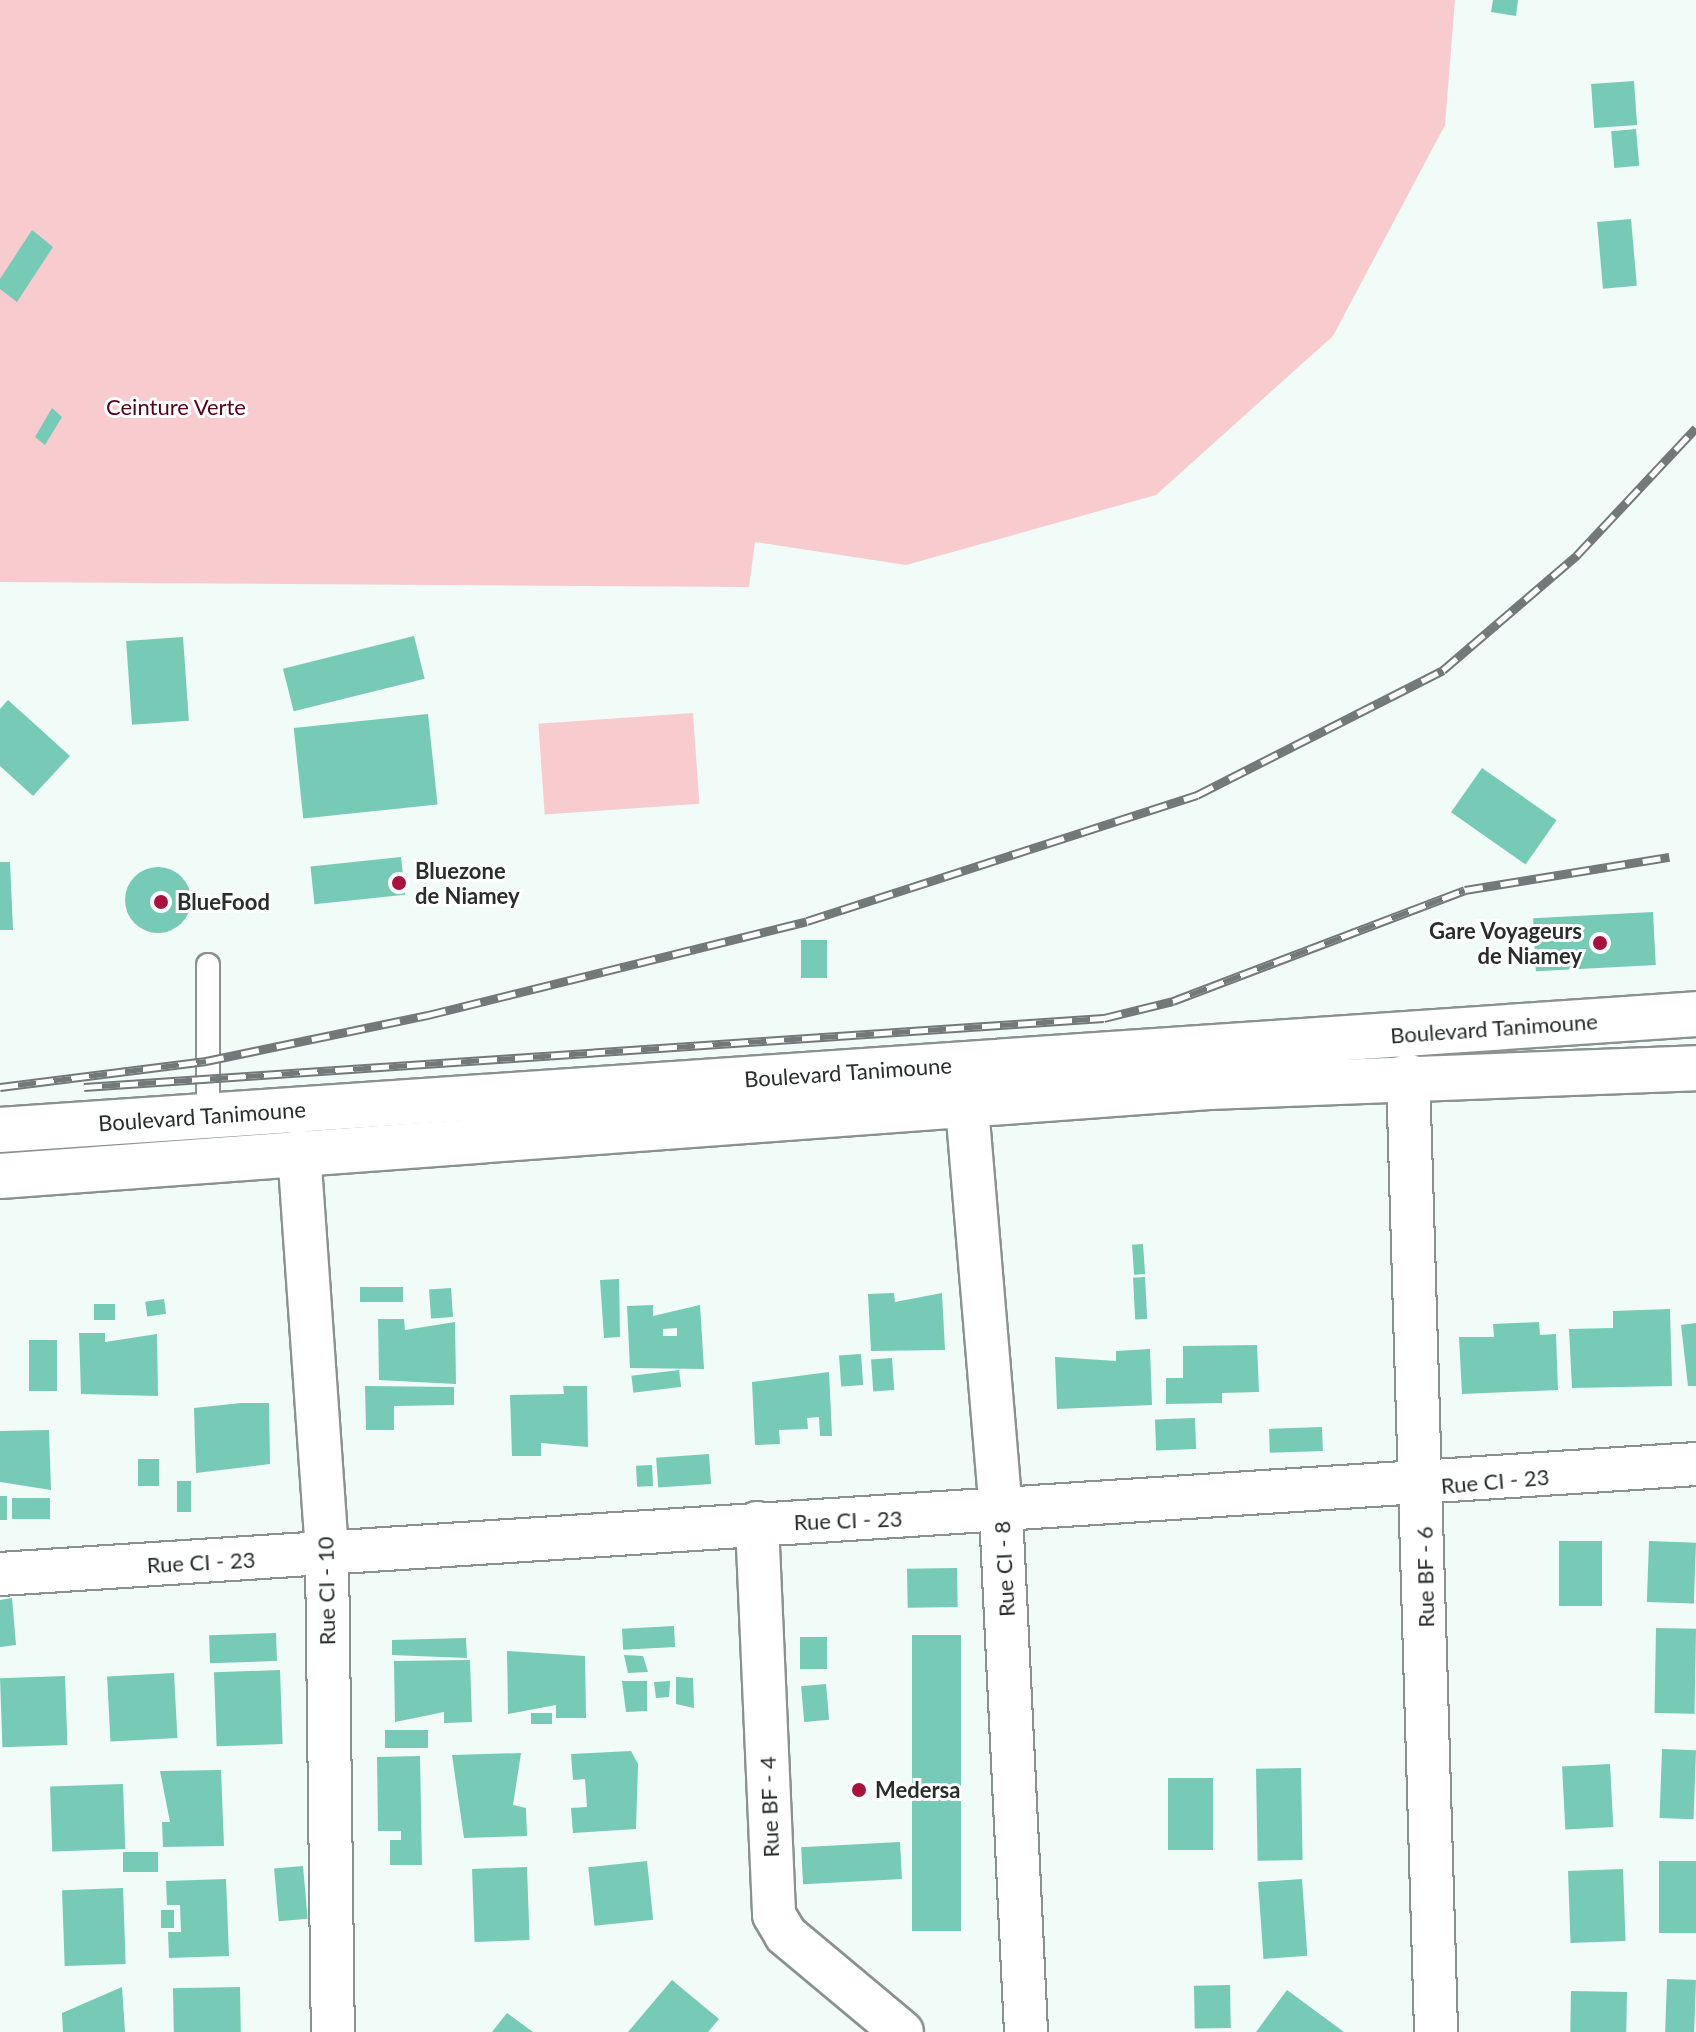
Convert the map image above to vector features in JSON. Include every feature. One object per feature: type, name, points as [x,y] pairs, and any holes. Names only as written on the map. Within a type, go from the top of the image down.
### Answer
[{"type":"main road","name":"Boulevard Tanimoune","points":[[0,1130],[1679,1016]]},
{"type":"main road","points":[[1678,1068],[1679,1016]]},
{"type":"main road","name":"Boulevard Tanimoune","points":[[0,1176],[299,1151],[1408,1075],[1678,1068]]},
{"type":"street","name":"Rue BF - 6","points":[[1408,1075],[1436,2032]]},
{"type":"street","name":"Rue CI - 8","points":[[967,1107],[1001,1513],[1026,2032]]},
{"type":"street","name":"Rue CI - 10","points":[[299,1151],[327,1555],[333,2032]]},
{"type":"street","name":"Rue CI - 23","points":[[0,1574],[327,1555],[757,1523],[1001,1513],[1422,1487],[1696,1464]]},
{"type":"street","name":"Rue BF - 4","points":[[757,1523],[774,1915],[786,1935],[902,2032]]},
{"type":"lane","points":[[208,965],[209,1160]]},
{"type":"green space","name":"Ceinture Verte","points":[[0,0],[1455,0],[1445,125],[1333,336],[1156,495],[906,565],[755,542],[749,587],[0,582]]},
{"type":"green space","points":[[693,713],[699,804],[545,815],[538,724]]},
{"type":"building","points":[[1493,0],[1518,0],[1516,16],[1491,12]]},
{"type":"building","points":[[1634,81],[1637,125],[1594,128],[1591,84]]},
{"type":"building","points":[[1636,129],[1639,166],[1614,168],[1611,131]]},
{"type":"building","points":[[1631,219],[1637,286],[1603,289],[1597,222]]},
{"type":"building","points":[[32,230],[53,247],[17,302],[0,289],[0,279]]},
{"type":"building","points":[[52,408],[62,417],[45,445],[35,437]]},
{"type":"building","points":[[414,636],[425,679],[294,711],[283,669]]},
{"type":"building","points":[[183,637],[189,721],[132,725],[126,641]]},
{"type":"building","points":[[8,700],[70,756],[33,796],[0,766],[0,709]]},
{"type":"building","points":[[428,714],[438,805],[303,819],[294,728]]},
{"type":"building","points":[[1482,768],[1557,820],[1526,864],[1451,812]]},
{"type":"building","points":[[401,857],[405,895],[314,904],[310,867]]},
{"type":"building","points":[[0,862],[10,862],[13,930],[0,930]]},
{"type":"building","points":[[152,867],[164,867],[176,872],[186,882],[191,900],[189,913],[176,928],[164,933],[152,933],[140,928],[130,918],[125,906],[125,894],[130,882],[140,872]]},
{"type":"building","points":[[1653,912],[1656,965],[1536,971],[1533,918]]},
{"type":"building","points":[[801,940],[827,940],[827,978],[801,978]]},
{"type":"building","points":[[1143,1244],[1145,1274],[1134,1275],[1132,1245]]},
{"type":"building","points":[[1145,1277],[1147,1319],[1135,1320],[1133,1278]]},
{"type":"building","points":[[619,1279],[620,1337],[604,1338],[600,1280]]},
{"type":"building","points":[[360,1287],[403,1287],[403,1302],[360,1302]]},
{"type":"building","points":[[451,1288],[453,1317],[431,1318],[429,1290]]},
{"type":"building","points":[[894,1293],[895,1302],[942,1293],[945,1350],[871,1351],[868,1294]]},
{"type":"building","points":[[164,1299],[166,1314],[147,1316],[145,1302]]},
{"type":"building","points":[[94,1304],[115,1304],[115,1320],[94,1320]]},
{"type":"building","points":[[653,1305],[653,1316],[700,1305],[704,1369],[630,1368],[627,1306]],"holes":[[[677,1328],[677,1336],[663,1336],[663,1329]]]},
{"type":"building","points":[[1670,1309],[1672,1386],[1572,1388],[1569,1329],[1613,1328],[1613,1311]]},
{"type":"building","points":[[378,1319],[404,1319],[405,1330],[455,1322],[456,1384],[379,1380]]},
{"type":"building","points":[[1539,1322],[1540,1335],[1556,1334],[1558,1390],[1462,1394],[1459,1337],[1494,1337],[1493,1324]]},
{"type":"building","points":[[1696,1323],[1696,1386],[1688,1386],[1681,1325]]},
{"type":"building","points":[[79,1333],[105,1333],[105,1342],[157,1334],[158,1396],[81,1394]]},
{"type":"building","points":[[29,1340],[57,1340],[57,1391],[29,1391]]},
{"type":"building","points":[[1257,1345],[1259,1392],[1222,1393],[1222,1403],[1166,1404],[1166,1378],[1183,1378],[1183,1346]]},
{"type":"building","points":[[1150,1349],[1152,1405],[1057,1409],[1055,1357],[1116,1361],[1116,1351]]},
{"type":"building","points":[[861,1354],[863,1385],[841,1386],[839,1356]]},
{"type":"building","points":[[892,1358],[894,1390],[873,1391],[871,1359]]},
{"type":"building","points":[[679,1370],[681,1387],[633,1393],[631,1376]]},
{"type":"building","points":[[829,1372],[832,1436],[820,1436],[819,1417],[807,1418],[808,1429],[779,1430],[780,1444],[755,1445],[752,1382]]},
{"type":"building","points":[[365,1386],[454,1387],[454,1405],[394,1406],[394,1430],[366,1430]]},
{"type":"building","points":[[563,1386],[587,1386],[588,1447],[541,1443],[541,1456],[512,1456],[510,1395],[564,1394]]},
{"type":"building","points":[[269,1403],[270,1464],[196,1473],[194,1408]]},
{"type":"building","points":[[1195,1418],[1196,1449],[1156,1450],[1155,1419]]},
{"type":"building","points":[[1322,1427],[1323,1451],[1270,1453],[1269,1429]]},
{"type":"building","points":[[49,1430],[51,1490],[0,1482],[0,1431]]},
{"type":"building","points":[[709,1454],[711,1484],[658,1488],[656,1458]]},
{"type":"building","points":[[138,1459],[159,1459],[159,1486],[138,1486]]},
{"type":"building","points":[[652,1465],[653,1486],[637,1487],[636,1466]]},
{"type":"building","points":[[177,1481],[191,1481],[191,1512],[177,1512]]},
{"type":"building","points":[[0,1496],[7,1496],[7,1520],[0,1520]]},
{"type":"building","points":[[12,1498],[50,1498],[50,1519],[12,1519]]},
{"type":"building","points":[[1559,1541],[1602,1541],[1602,1606],[1559,1606]]},
{"type":"building","points":[[1649,1541],[1696,1543],[1694,1604],[1647,1602]]},
{"type":"building","points":[[957,1568],[958,1607],[908,1608],[907,1569]]},
{"type":"building","points":[[12,1598],[16,1645],[0,1647],[0,1600]]},
{"type":"building","points":[[674,1626],[675,1647],[623,1650],[622,1629]]},
{"type":"building","points":[[1656,1628],[1696,1629],[1695,1714],[1655,1713]]},
{"type":"building","points":[[276,1633],[277,1661],[210,1663],[209,1635]]},
{"type":"building","points":[[912,1635],[961,1635],[961,1931],[912,1931]]},
{"type":"building","points":[[800,1637],[827,1637],[827,1669],[800,1669]]},
{"type":"building","points":[[466,1638],[467,1658],[392,1655],[392,1640]]},
{"type":"building","points":[[507,1651],[585,1656],[586,1718],[556,1718],[556,1705],[508,1714]]},
{"type":"building","points":[[624,1655],[643,1656],[648,1672],[628,1673]]},
{"type":"building","points":[[470,1660],[472,1722],[444,1723],[444,1712],[395,1722],[394,1661]]},
{"type":"building","points":[[280,1670],[283,1744],[217,1746],[214,1672]]},
{"type":"building","points":[[174,1673],[177,1738],[110,1741],[107,1677]]},
{"type":"building","points":[[65,1676],[67,1745],[2,1747],[0,1678]]},
{"type":"building","points":[[676,1677],[693,1678],[694,1708],[676,1704]]},
{"type":"building","points":[[622,1681],[647,1681],[647,1711],[626,1712]]},
{"type":"building","points":[[670,1681],[669,1697],[656,1698],[654,1682]]},
{"type":"building","points":[[826,1684],[829,1720],[804,1722],[801,1686]]},
{"type":"building","points":[[531,1713],[552,1713],[552,1724],[531,1724]]},
{"type":"building","points":[[385,1730],[428,1730],[428,1748],[385,1748]]},
{"type":"building","points":[[1662,1749],[1696,1750],[1694,1819],[1660,1818]]},
{"type":"building","points":[[631,1751],[638,1764],[636,1829],[573,1833],[571,1808],[587,1807],[585,1779],[573,1780],[571,1754]]},
{"type":"building","points":[[521,1753],[513,1805],[526,1808],[527,1836],[464,1838],[452,1755]]},
{"type":"building","points":[[420,1756],[422,1865],[390,1865],[390,1840],[401,1840],[401,1831],[378,1831],[377,1757]]},
{"type":"building","points":[[1610,1764],[1613,1827],[1565,1829],[1562,1767]]},
{"type":"building","points":[[1301,1768],[1303,1860],[1258,1861],[1256,1769]]},
{"type":"building","points":[[221,1770],[224,1846],[163,1847],[162,1822],[170,1822],[160,1771]]},
{"type":"building","points":[[1168,1778],[1213,1778],[1213,1850],[1168,1850]]},
{"type":"building","points":[[123,1784],[125,1849],[52,1852],[50,1787]]},
{"type":"building","points":[[900,1842],[902,1879],[803,1884],[801,1847]]},
{"type":"building","points":[[123,1852],[158,1852],[158,1872],[123,1872]]},
{"type":"building","points":[[647,1861],[653,1920],[594,1926],[588,1867]]},
{"type":"building","points":[[1659,1861],[1696,1861],[1696,1933],[1659,1933]]},
{"type":"building","points":[[303,1866],[308,1919],[279,1921],[274,1869]]},
{"type":"building","points":[[527,1867],[530,1940],[475,1942],[472,1869]]},
{"type":"building","points":[[1623,1869],[1626,1941],[1571,1943],[1568,1871]]},
{"type":"building","points":[[226,1879],[229,1956],[169,1958],[168,1932],[181,1932],[180,1905],[167,1905],[166,1881]]},
{"type":"building","points":[[1302,1879],[1307,1956],[1263,1959],[1258,1882]]},
{"type":"building","points":[[123,1888],[126,1964],[65,1966],[62,1890]]},
{"type":"building","points":[[161,1910],[174,1910],[174,1928],[161,1928]]},
{"type":"building","points":[[1667,1979],[1696,1980],[1694,2032],[1665,2032]]},
{"type":"building","points":[[672,1980],[719,2019],[708,2032],[628,2032]]},
{"type":"building","points":[[1230,1985],[1231,2028],[1195,2029],[1194,1986]]},
{"type":"building","points":[[122,1987],[125,2032],[63,2032],[62,2013]]},
{"type":"building","points":[[240,1987],[241,2032],[174,2032],[173,1988]]},
{"type":"building","points":[[1287,1990],[1344,2032],[1256,2032]]},
{"type":"building","points":[[1571,1991],[1627,1992],[1626,2032],[1570,2032]]},
{"type":"building","points":[[507,2013],[533,2032],[492,2032]]},
{"type":"railway","points":[[0,1087],[206,1061],[428,1015],[807,921],[1197,795],[1443,670],[1577,555],[1696,428]]},
{"type":"railway","points":[[84,1087],[1104,1018],[1173,1001],[1465,890],[1669,857]]},
{"type":"place","name":"Bluezone de Niamey","points":[[399,883]]},
{"type":"place","name":"BlueFood","points":[[161,902]]},
{"type":"place","name":"Gare Voyageurs de Niamey","points":[[1600,943]]},
{"type":"place","name":"Medersa","points":[[859,1790]]}]
